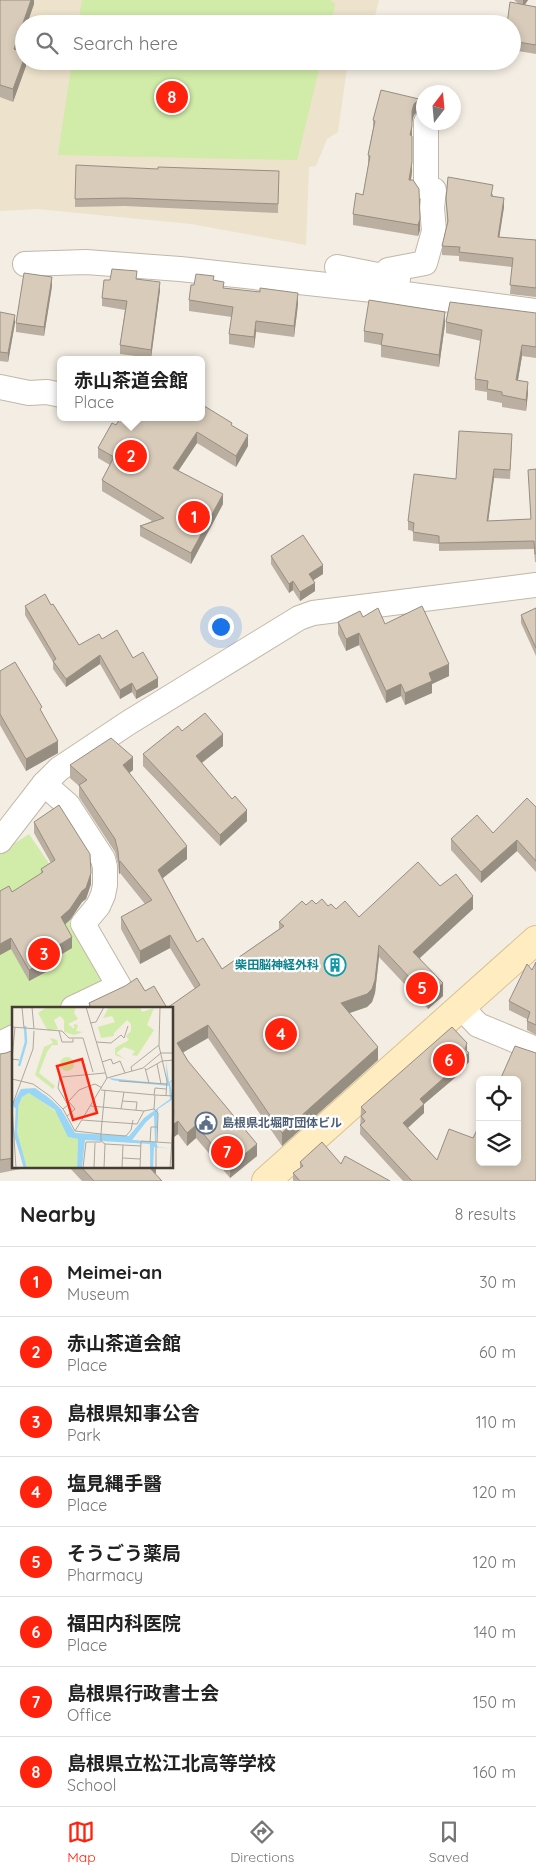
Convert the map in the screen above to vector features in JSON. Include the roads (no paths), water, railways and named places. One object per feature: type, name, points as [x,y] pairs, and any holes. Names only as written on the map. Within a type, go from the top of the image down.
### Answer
[{"type":"street","points":[[383,276],[388,270],[425,263],[434,231],[432,208],[434,190],[426,188],[426,130]]},
{"type":"street","points":[[25,264],[86,262],[180,269],[382,291],[536,311]]},
{"type":"street","points":[[337,267],[492,294],[502,307]]},
{"type":"street","points":[[0,387],[29,393],[47,392],[57,394]]},
{"type":"street","points":[[0,841],[44,784],[59,769],[128,722],[299,618],[313,613],[536,585]]},
{"type":"street","points":[[44,784],[68,805],[103,859],[105,867],[106,885],[103,895],[98,906],[83,924],[119,986],[75,1007]]},
{"type":"street","points":[[266,1181],[536,940]]},
{"type":"street","points":[[461,1007],[478,1025],[536,1049]]},
{"type":"street","points":[[0,1044],[12,1038]]},
{"type":"place","name":"島根県立松江北高等学校","points":[[172,97]]},
{"type":"place","name":"赤山茶道会館","points":[[131,456]]},
{"type":"place","name":"Meimei-an","points":[[194,517]]},
{"type":"place","name":"島根県知事公舎","points":[[44,954]]},
{"type":"place","name":"柴田脳神経外科","points":[[335,965]]},
{"type":"place","name":"そうごう薬局","points":[[422,988]]},
{"type":"place","name":"塩見縄手醫","points":[[281,1034]]},
{"type":"place","name":"福田内科医院","points":[[449,1060]]},
{"type":"place","name":"島根県北堀町団体ビル","points":[[206,1123]]},
{"type":"place","name":"島根県行政書士会","points":[[227,1152]]}]
